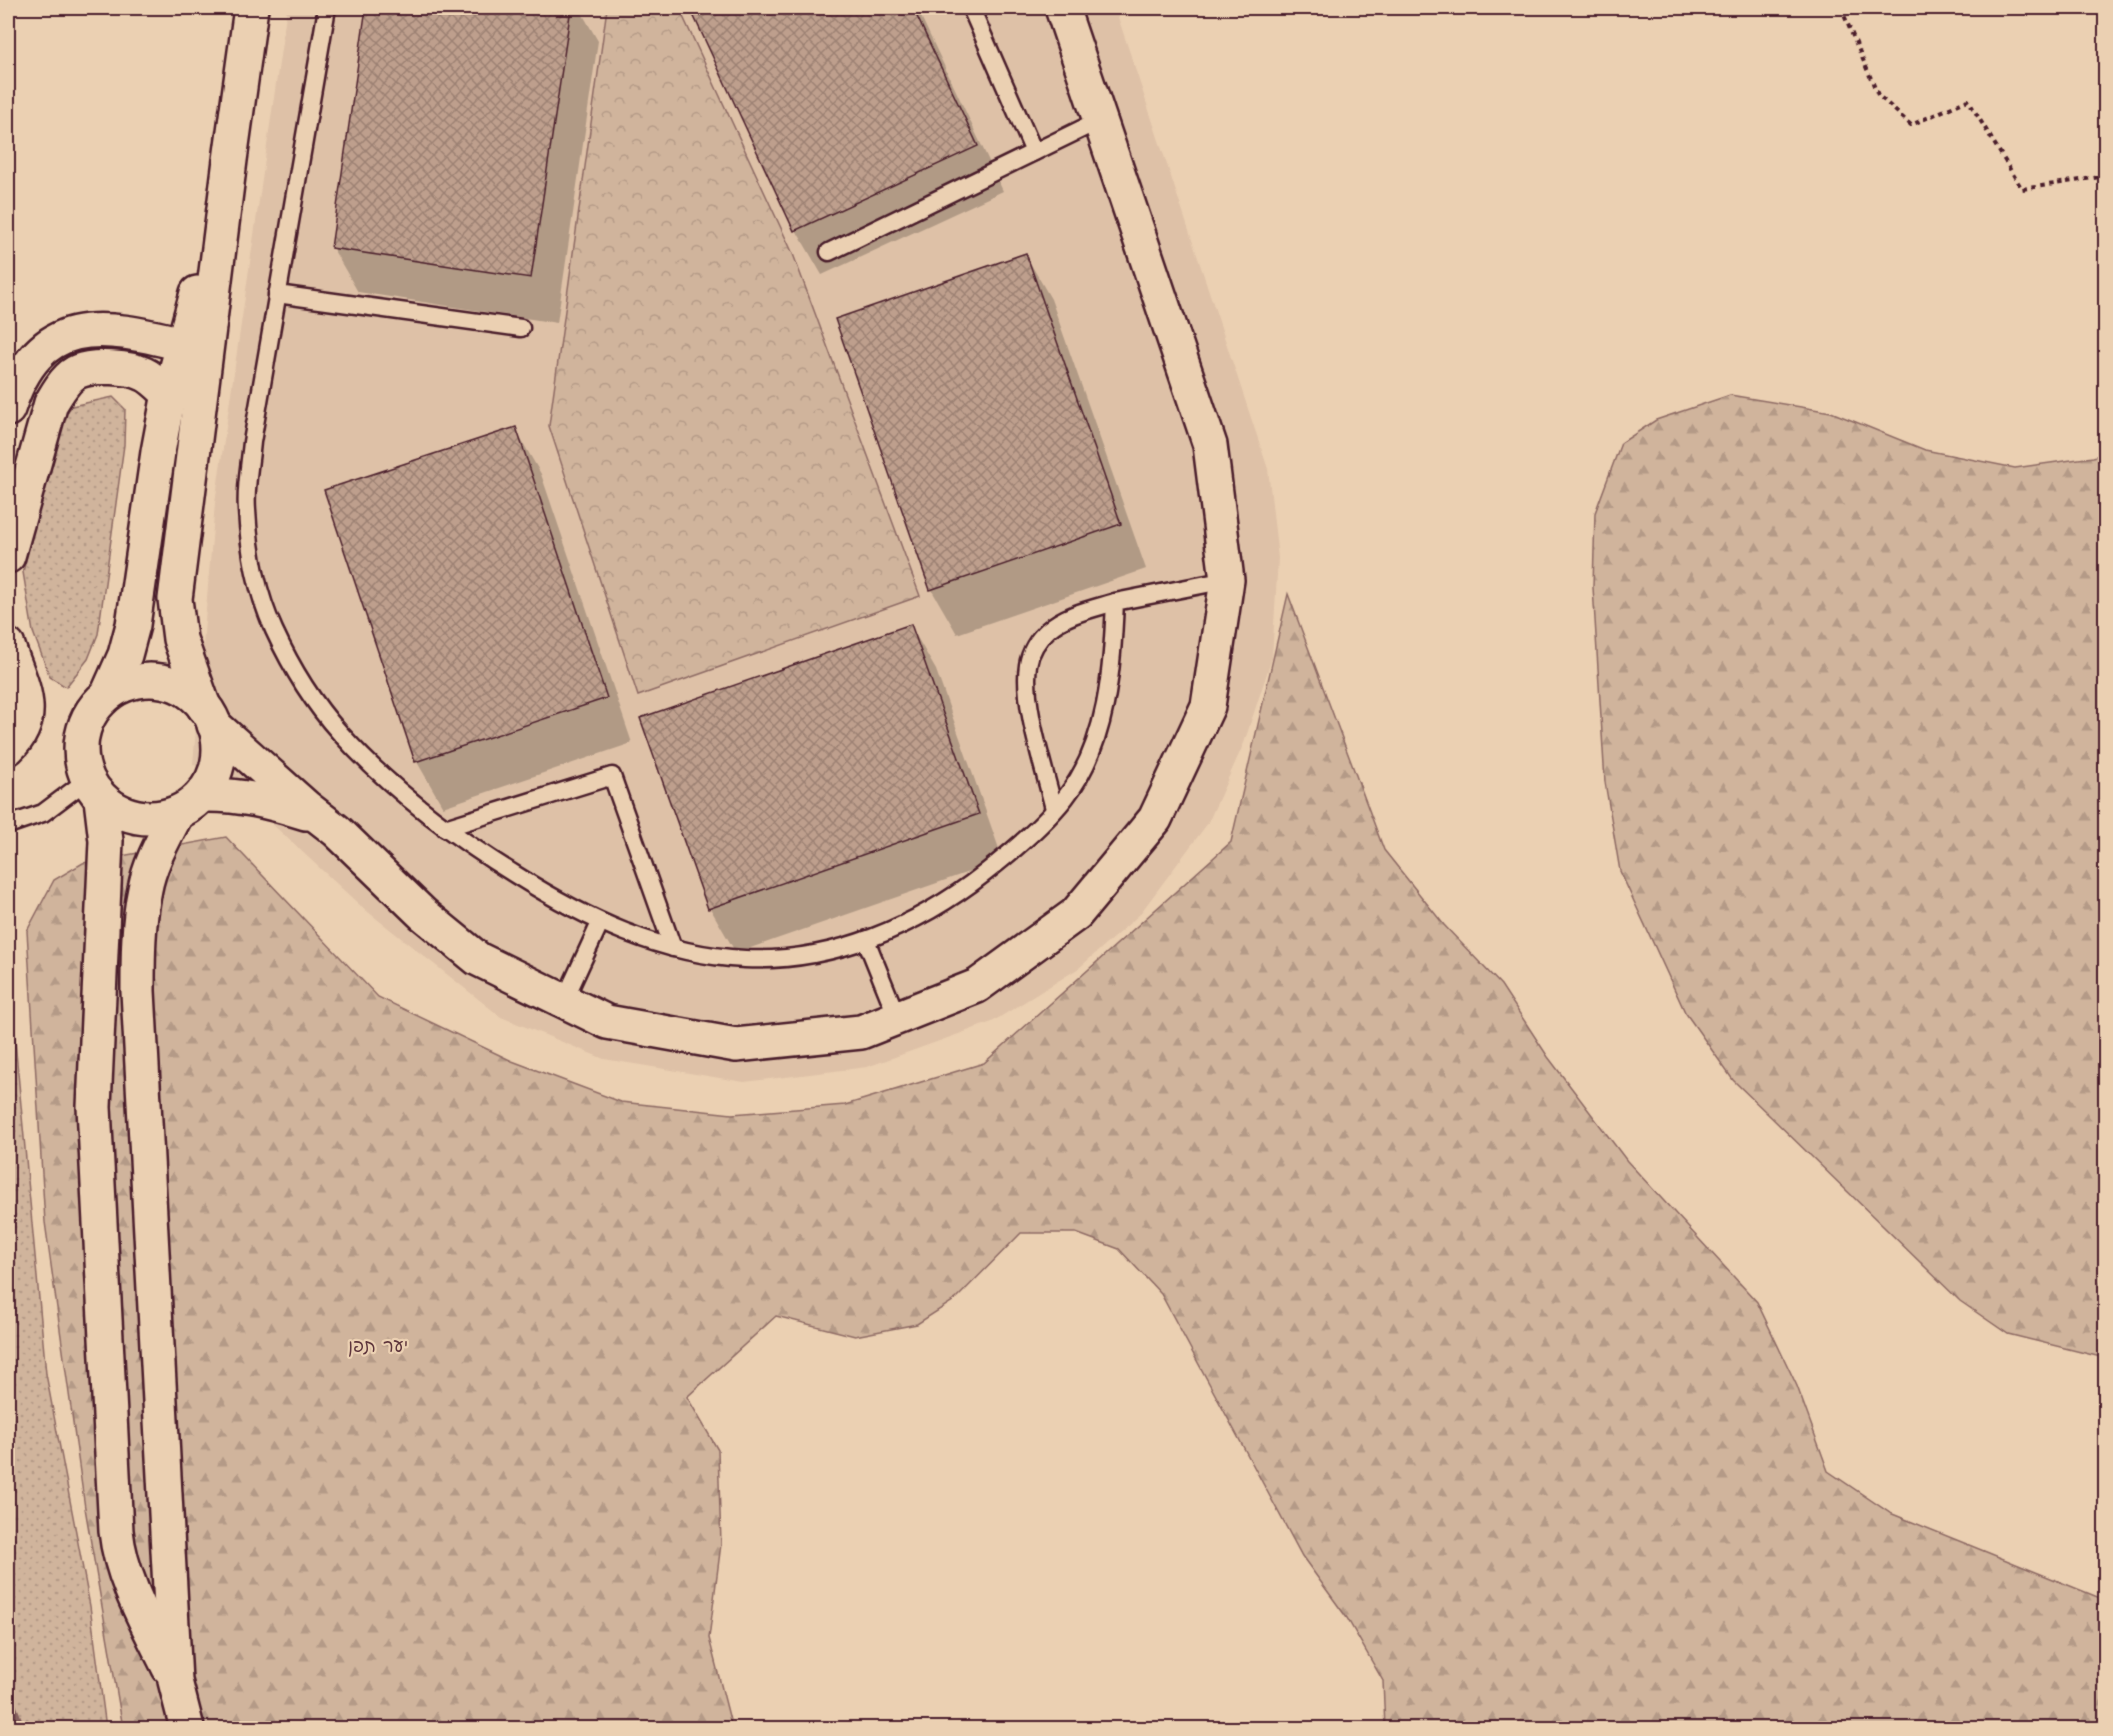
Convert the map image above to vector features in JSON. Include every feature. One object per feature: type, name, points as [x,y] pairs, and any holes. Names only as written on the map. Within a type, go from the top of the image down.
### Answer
[{"type":"street","points":[[175,1681],[139,1047],[138,948],[145,888],[158,850],[190,804],[214,777],[219,756],[218,734],[180,639],[175,599],[251,8]]},
{"type":"street","points":[[187,1728],[175,1681],[129,1581],[116,1531],[94,1107],[106,841],[94,789],[80,756],[82,732],[91,711],[108,693],[129,682],[154,679],[177,685],[195,697],[209,716],[337,831],[423,914],[478,959],[607,1022],[736,1046],[861,1032],[976,986],[1076,914],[1155,819],[1208,706],[1227,580],[1210,445],[1062,8]]},
{"type":"street","points":[[108,693],[125,655],[133,625],[158,452],[182,344],[230,160]]},
{"type":"street","points":[[8,409],[14,389],[16,370],[51,343],[74,332],[117,332],[182,344]]},
{"type":"street","points":[[182,344],[202,382]]},
{"type":"street","points":[[8,556],[51,403],[62,385],[78,371],[101,368],[130,370],[146,374],[170,395]]},
{"type":"street","points":[[8,646],[26,695],[27,718],[17,739],[8,748]]},
{"type":"street","points":[[94,789],[121,813],[142,818],[164,818],[190,804],[220,795],[260,799],[320,817]]},
{"type":"lane","points":[[327,8],[252,442],[246,508],[254,569],[272,627],[301,681],[339,731],[383,777],[445,828],[542,892],[600,923],[650,942],[698,953],[746,959],[792,957],[838,949],[866,940],[927,913],[970,885],[1013,851],[1064,799],[1081,773],[1098,731],[1110,669],[1115,602]]},
{"type":"lane","points":[[971,8],[1034,152]]},
{"type":"lane","points":[[829,252],[1100,120]]},
{"type":"lane","points":[[277,294],[521,328]]},
{"type":"lane","points":[[16,370],[62,385]]},
{"type":"lane","points":[[1054,809],[1028,702],[1028,663],[1036,644],[1050,628],[1074,615],[1115,602],[1227,580]]},
{"type":"lane","points":[[445,828],[612,776],[673,948]]},
{"type":"lane","points":[[8,825],[43,813],[94,789]]},
{"type":"lane","points":[[564,1001],[600,923]]},
{"type":"lane","points":[[866,940],[897,1017]]},
{"type":"path","points":[[1841,8],[1878,95],[1911,125],[1968,100],[2022,189],[2106,176]]},
{"type":"shaded area","points":[[287,8],[1115,8],[1268,469],[1278,558],[1272,658],[1244,743],[1208,823],[1139,915],[1079,968],[992,1022],[867,1067],[744,1082],[604,1059],[501,1017],[363,908],[243,797],[193,764],[215,503]]},
{"type":"green space","points":[[607,8],[679,8],[793,254],[920,596],[638,696],[549,426]]},
{"type":"green space","points":[[1730,395],[1831,412],[1925,450],[2015,468],[2105,454],[2105,1358],[2008,1334],[1960,1301],[1733,1080],[1685,1012],[1620,871],[1605,782],[1593,587],[1595,513],[1621,443],[1656,420]]},
{"type":"green space","points":[[113,397],[125,409],[124,445],[98,634],[88,659],[66,687],[50,677],[33,632],[23,572],[60,421],[72,406]]},
{"type":"green space","name":"יער תפן","points":[[1288,594],[1384,850],[1444,925],[1501,985],[1548,1057],[1627,1161],[1757,1302],[1797,1386],[1828,1471],[1890,1513],[2105,1600],[2105,1728],[1385,1728],[1383,1681],[1347,1618],[1302,1556],[1161,1294],[1119,1249],[1076,1233],[1021,1233],[956,1299],[917,1324],[855,1336],[776,1316],[687,1397],[718,1450],[721,1544],[709,1638],[732,1728],[123,1728],[85,1508],[45,1222],[27,931],[54,880],[83,863],[226,837],[378,997],[512,1061],[621,1102],[732,1114],[845,1105],[984,1063],[1231,842]]},
{"type":"green space","points":[[11,998],[46,1374],[90,1606],[106,1728],[8,1728],[8,1003]]},
{"type":"building","points":[[366,8],[571,8],[531,278],[331,248]]},
{"type":"building","points":[[690,8],[913,8],[978,146],[794,231]]},
{"type":"building","points":[[1026,253],[1121,524],[930,590],[835,319]]},
{"type":"building","points":[[516,427],[607,698],[415,762],[324,490]]},
{"type":"building","points":[[911,624],[979,814],[708,909],[640,718]]},
{"type":"waterway","points":[[8,1700],[19,1728]]}]
